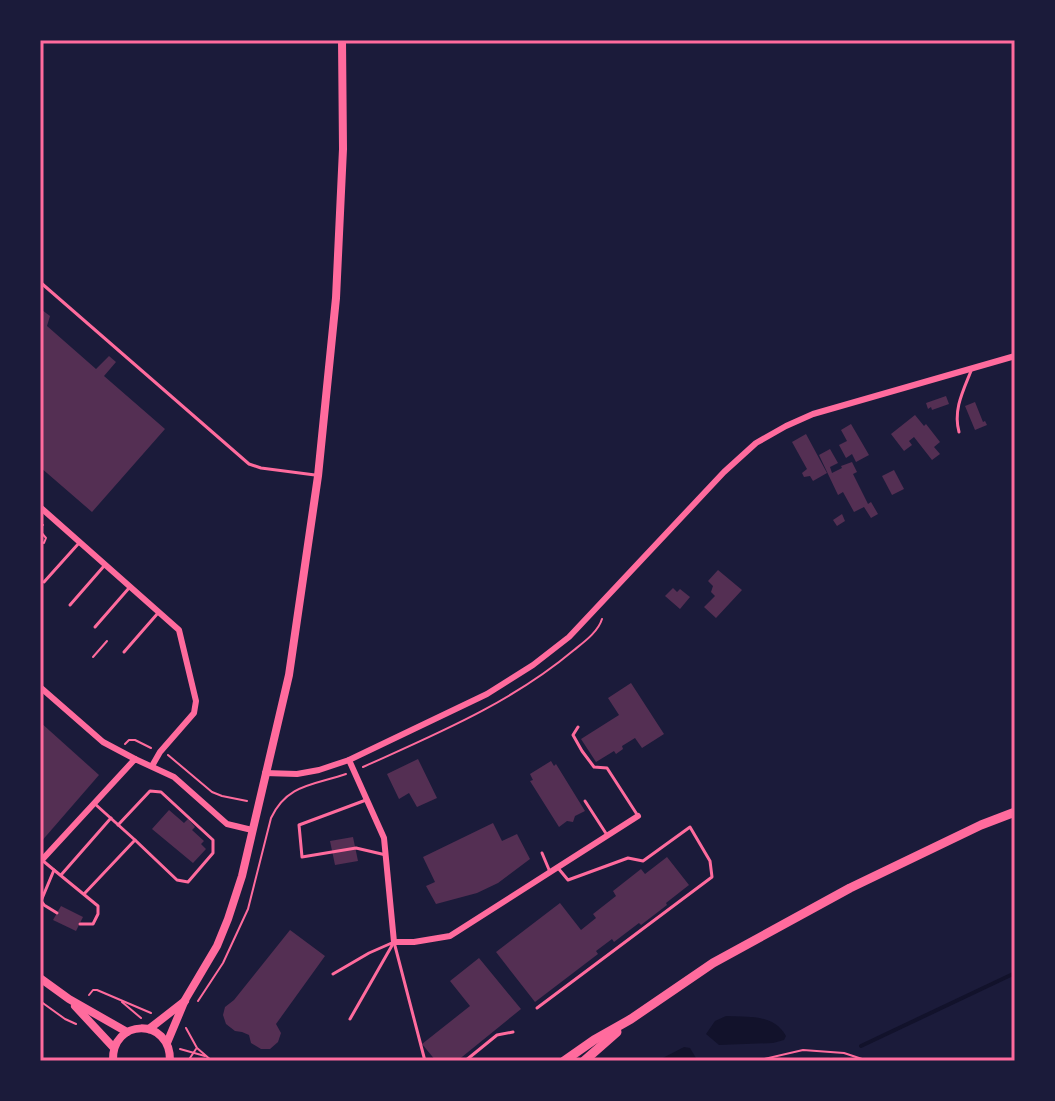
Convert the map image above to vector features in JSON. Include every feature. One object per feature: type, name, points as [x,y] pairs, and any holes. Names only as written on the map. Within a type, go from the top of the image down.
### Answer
[{"type":"main road","points":[[167,1044],[185,1000],[217,946],[228,919],[242,876],[289,675],[318,476],[336,298],[343,149],[342,40]]},
{"type":"main road","points":[[564,1061],[713,963],[850,888],[981,825],[1015,812]]},
{"type":"main road","points":[[40,978],[80,1008],[114,1048]]},
{"type":"main road","points":[[149,1029],[185,1000]]},
{"type":"main road","points":[[80,1008],[127,1032]]},
{"type":"main road","points":[[584,1061],[631,1019]]},
{"type":"main road","points":[[113,1061],[114,1048],[121,1036],[134,1029],[149,1029],[162,1037],[171,1060]]},
{"type":"street","points":[[265,773],[297,774],[349,760],[487,694],[533,665],[569,637],[724,472],[756,443],[786,426],[813,414],[1015,356]]},
{"type":"street","points":[[40,507],[179,630],[196,701],[194,713],[160,752],[152,766]]},
{"type":"street","points":[[40,687],[103,742],[174,777],[227,824],[252,830]]},
{"type":"street","points":[[41,861],[135,759]]},
{"type":"street","points":[[349,760],[384,838],[394,942],[450,936],[638,816]]},
{"type":"lane","points":[[40,282],[249,464],[318,476]]},
{"type":"lane","points":[[959,432],[956,420],[958,410],[972,368]]},
{"type":"lane","points":[[44,582],[80,542]]},
{"type":"lane","points":[[70,605],[105,565]]},
{"type":"lane","points":[[95,627],[130,587]]},
{"type":"lane","points":[[124,652],[159,612]]},
{"type":"lane","points":[[578,727],[573,735],[582,751],[594,767],[607,768],[638,816]]},
{"type":"lane","points":[[95,804],[177,880],[188,882],[213,853],[213,840],[161,792],[150,791],[118,825]]},
{"type":"lane","points":[[366,800],[299,825],[302,857],[356,848],[386,855]]},
{"type":"lane","points":[[585,801],[607,835]]},
{"type":"lane","points":[[61,875],[111,818]]},
{"type":"lane","points":[[537,1008],[712,877],[710,861],[690,827],[643,861],[628,858],[568,880],[558,868]]},
{"type":"lane","points":[[84,894],[135,840]]},
{"type":"lane","points":[[542,853],[550,872]]},
{"type":"lane","points":[[41,861],[98,906],[93,924],[80,924]]},
{"type":"lane","points":[[54,870],[41,901],[57,913]]},
{"type":"lane","points":[[333,974],[394,942]]},
{"type":"lane","points":[[350,1019],[394,942]]},
{"type":"lane","points":[[394,942],[425,1061]]},
{"type":"lane","points":[[465,1061],[497,1035],[513,1032]]},
{"type":"path","points":[[40,531],[46,541],[40,542]]},
{"type":"path","points":[[93,657],[107,641]]},
{"type":"path","points":[[120,751],[129,740],[135,740],[169,756],[212,792],[276,809]]},
{"type":"path","points":[[40,1001],[65,1019],[75,1015],[93,990],[97,990],[164,1018]]},
{"type":"path","points":[[120,1000],[149,1029]]},
{"type":"path","points":[[167,1044],[206,1056]]},
{"type":"path","points":[[188,1061],[197,1048]]},
{"type":"path","points":[[756,1061],[803,1050],[844,1053],[868,1061]]},
{"type":"shaded area","points":[[726,1016],[768,1020],[786,1036],[784,1040],[773,1043],[719,1045],[706,1034],[715,1021]]},
{"type":"shaded area","points":[[684,1047],[690,1048],[695,1061],[657,1061]]},
{"type":"building","points":[[42,310],[50,316],[47,326],[96,369],[109,356],[116,362],[104,376],[165,429],[92,512],[40,467]]},
{"type":"building","points":[[946,396],[949,404],[928,409],[926,403]]},
{"type":"building","points":[[975,402],[987,425],[975,430],[965,406]]},
{"type":"building","points":[[915,415],[940,442],[934,447],[940,454],[932,460],[914,437],[909,441],[912,445],[904,451],[891,434]]},
{"type":"building","points":[[851,424],[869,455],[856,462],[852,454],[846,458],[839,445],[847,441],[841,430]]},
{"type":"building","points":[[806,434],[827,473],[813,481],[810,476],[804,477],[802,473],[807,469],[792,442]]},
{"type":"building","points":[[830,449],[838,463],[830,467],[832,473],[852,462],[857,472],[853,474],[868,504],[871,502],[878,514],[871,518],[864,507],[854,512],[843,492],[838,495],[819,455]]},
{"type":"building","points":[[894,470],[904,489],[892,495],[882,476]]},
{"type":"building","points":[[842,514],[845,521],[837,526],[833,520]]},
{"type":"building","points":[[718,570],[742,590],[716,618],[704,607],[715,596],[711,592],[713,586],[708,581]]},
{"type":"building","points":[[673,588],[690,597],[680,609],[665,596]]},
{"type":"building","points":[[631,683],[664,734],[642,748],[635,738],[616,754],[614,751],[596,762],[581,739],[619,715],[608,698]]},
{"type":"building","points":[[40,722],[99,775],[40,843]]},
{"type":"building","points":[[418,759],[437,798],[417,807],[409,793],[399,799],[387,774]]},
{"type":"building","points":[[551,761],[554,766],[556,764],[585,811],[575,816],[573,822],[567,821],[559,827],[530,781],[533,780],[530,774]]},
{"type":"building","points":[[169,810],[184,823],[188,819],[195,827],[192,830],[204,841],[201,844],[206,849],[193,863],[152,829]]},
{"type":"building","points":[[493,823],[502,841],[517,834],[530,859],[498,883],[477,893],[436,904],[426,886],[435,882],[423,857]]},
{"type":"building","points":[[353,837],[358,861],[335,865],[330,841]]},
{"type":"building","points":[[667,857],[689,885],[641,925],[639,923],[596,951],[598,954],[535,1002],[496,952],[560,903],[581,930],[596,918],[593,914],[616,896],[613,891],[641,869],[645,874]]},
{"type":"building","points":[[61,906],[83,917],[76,931],[53,920]]},
{"type":"building","points":[[290,930],[325,956],[276,1024],[281,1033],[278,1042],[270,1049],[261,1049],[251,1043],[249,1035],[235,1031],[226,1024],[223,1015],[225,1007]]},
{"type":"building","points":[[479,958],[521,1009],[457,1061],[436,1061],[422,1044],[470,1006],[450,981]]},
{"type":"waterway","points":[[861,1046],[1015,973]]},
{"type":"waterway","points":[[826,1061],[831,1059]]}]
